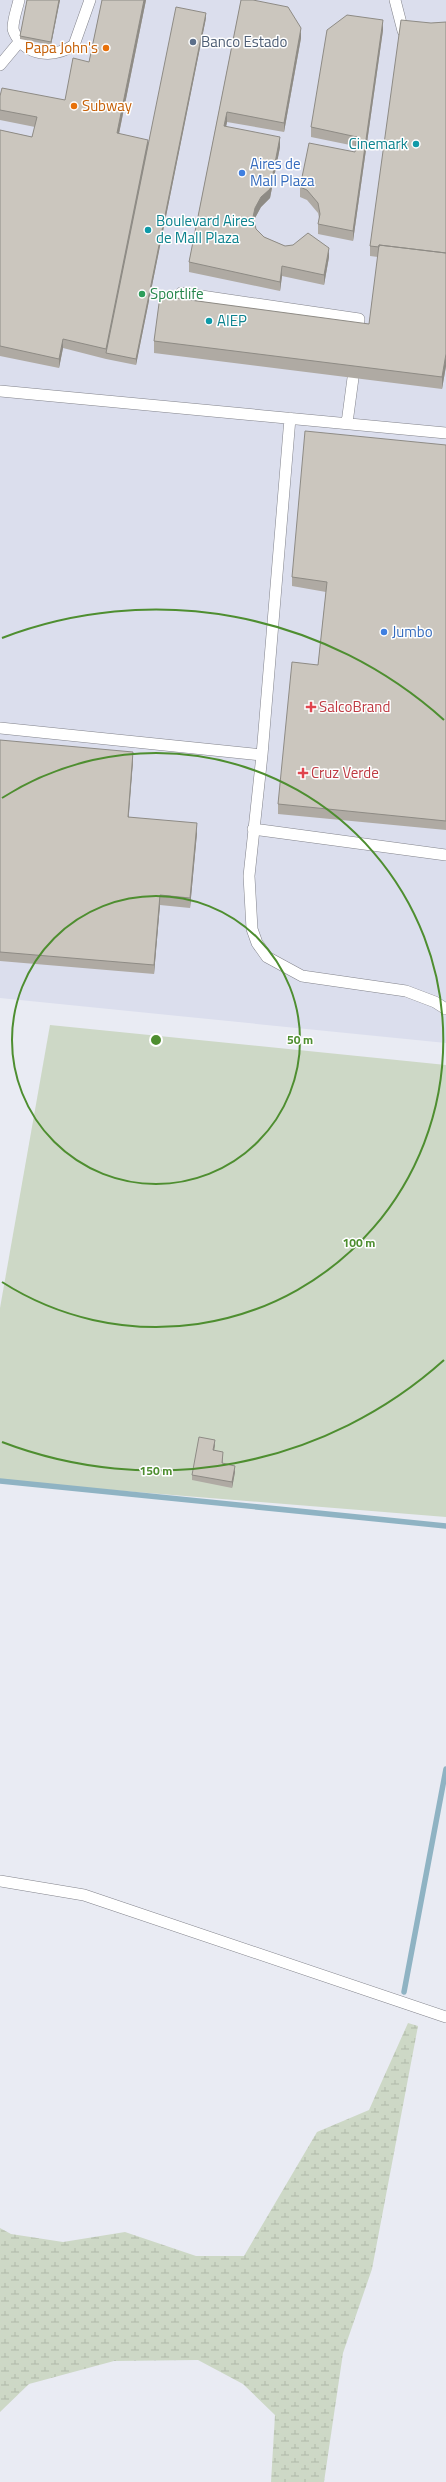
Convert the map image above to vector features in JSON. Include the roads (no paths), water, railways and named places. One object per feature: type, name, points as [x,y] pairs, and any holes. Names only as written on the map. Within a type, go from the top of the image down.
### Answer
[{"type":"lane","points":[[19,0],[12,29],[26,47],[43,54],[59,53],[74,45],[84,21],[90,0]]},
{"type":"lane","points":[[395,0],[403,31]]},
{"type":"lane","points":[[0,65],[20,41]]},
{"type":"lane","points":[[181,293],[359,319],[358,334]]},
{"type":"lane","points":[[347,423],[353,378]]},
{"type":"lane","points":[[0,391],[446,433]]},
{"type":"lane","points":[[290,418],[262,755],[249,876],[252,929],[258,943],[267,957],[302,976],[406,991],[435,1002],[446,1009]]},
{"type":"lane","points":[[0,728],[262,755]]},
{"type":"lane","points":[[253,829],[446,855]]},
{"type":"lane","points":[[0,1881],[84,1895],[446,2017]]},
{"type":"waterway","points":[[0,1481],[446,1526]]},
{"type":"waterway","points":[[404,1992],[446,1769]]},
{"type":"place","name":"Banco Estado","points":[[193,42]]},
{"type":"place","name":"Papa John's","points":[[106,48]]},
{"type":"place","name":"Subway","points":[[74,106]]},
{"type":"place","name":"Cinemark","points":[[416,144]]},
{"type":"place","name":"Aires de Mall Plaza","points":[[242,173]]},
{"type":"place","name":"Boulevard Aires de Mall Plaza","points":[[148,230]]},
{"type":"place","name":"Sportlife","points":[[142,294]]},
{"type":"place","name":"AIEP","points":[[209,321]]},
{"type":"place","name":"Jumbo","points":[[384,632]]},
{"type":"place","name":"SalcoBrand","points":[[311,707]]},
{"type":"place","name":"Cruz Verde","points":[[303,773]]}]
